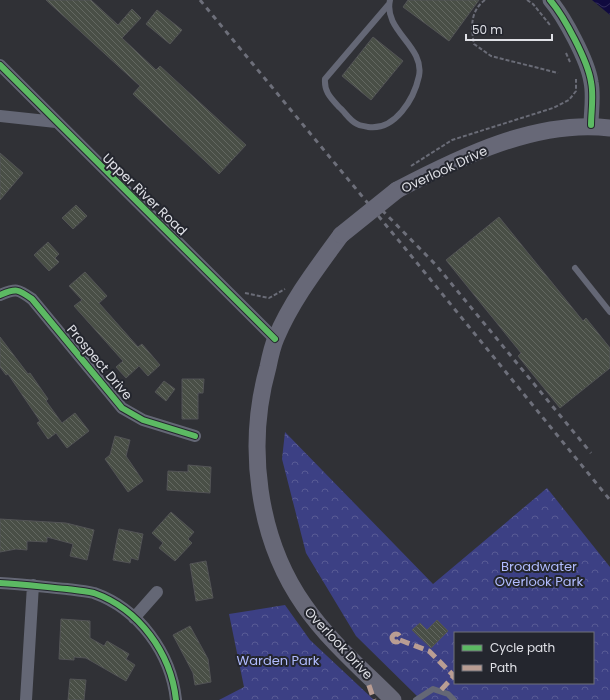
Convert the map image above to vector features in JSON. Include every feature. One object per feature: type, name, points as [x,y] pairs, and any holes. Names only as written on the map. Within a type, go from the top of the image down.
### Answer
[{"type":"main road","name":"Overlook Drive","points":[[393,700],[331,637],[304,606],[288,578],[274,545],[264,509],[257,471],[258,424],[263,388],[275,339],[307,281],[341,235],[397,190],[432,172],[527,134],[591,126],[610,128]]},
{"type":"street","points":[[550,0],[558,9],[580,52],[591,82],[591,126]]},
{"type":"street","name":"Upper River Road","points":[[0,65],[275,339]]},
{"type":"street","points":[[0,116],[56,122]]},
{"type":"street","name":"Prospect Drive","points":[[0,295],[12,289],[21,291],[32,298],[122,408],[144,420],[195,436]]},
{"type":"street","points":[[0,583],[33,585],[92,593],[116,603],[147,630],[162,652],[174,683],[176,700]]},
{"type":"street","points":[[26,700],[33,585]]},
{"type":"street","points":[[134,618],[157,592]]},
{"type":"lane","points":[[390,2],[390,17],[402,38],[418,56],[420,74],[409,102],[394,120],[378,128],[357,125],[330,97],[325,87],[325,79],[390,2]]},
{"type":"lane","points":[[575,268],[610,312]]},
{"type":"lane","points":[[416,700],[433,689],[448,694],[454,700]]},
{"type":"path","points":[[485,0],[478,5],[471,26],[474,44],[491,56],[558,73]]},
{"type":"path","points":[[527,0],[533,4],[551,26]]},
{"type":"path","points":[[564,50],[570,63]]},
{"type":"path","points":[[409,167],[452,140],[553,108],[569,100],[576,91],[576,76]]},
{"type":"path","points":[[243,292],[269,298],[289,285]]},
{"type":"green space","name":"Broadwater Overlook Park","points":[[285,432],[433,584],[547,488],[610,567],[610,700],[421,700],[356,636],[306,553],[282,459]]},
{"type":"green space","name":"Warden Park","points":[[285,605],[310,640],[374,700],[219,700],[244,687],[229,614]]},
{"type":"water","points":[[592,0],[610,0],[610,15]]},
{"type":"building","points":[[46,0],[91,0],[118,25],[132,9],[141,18],[122,38],[156,70],[160,66],[246,145],[219,174],[133,94],[140,86]]},
{"type":"building","points":[[408,0],[479,0],[449,41],[403,7]]},
{"type":"building","points":[[157,10],[182,30],[170,44],[146,24]]},
{"type":"building","points":[[373,37],[403,61],[371,100],[342,76]]},
{"type":"building","points":[[0,153],[23,173],[0,200]]},
{"type":"building","points":[[76,205],[87,216],[73,229],[62,218]]},
{"type":"building","points":[[499,217],[583,321],[586,318],[610,348],[610,368],[560,408],[518,356],[521,353],[446,260]]},
{"type":"building","points":[[48,242],[59,254],[55,258],[59,262],[49,271],[34,255]]},
{"type":"building","points":[[85,272],[107,296],[99,303],[138,347],[142,344],[160,365],[148,376],[139,366],[126,378],[116,367],[123,361],[74,306],[82,300],[69,286]]},
{"type":"building","points":[[0,337],[28,374],[30,373],[48,399],[46,401],[62,423],[75,413],[89,431],[67,448],[56,433],[48,439],[37,423],[40,421],[8,374],[6,375],[0,367]]},
{"type":"building","points":[[182,379],[204,379],[203,393],[198,393],[198,419],[182,419]]},
{"type":"building","points":[[164,381],[175,389],[166,401],[155,392]]},
{"type":"building","points":[[115,436],[130,440],[126,456],[143,481],[128,492],[105,459],[110,455]]},
{"type":"building","points":[[188,465],[211,467],[210,493],[167,490],[168,471],[188,472]]},
{"type":"building","points":[[171,512],[194,532],[188,539],[192,543],[175,561],[159,548],[163,543],[152,533]]},
{"type":"building","points":[[0,519],[66,523],[94,530],[87,560],[70,556],[73,544],[47,537],[47,542],[27,541],[27,550],[16,549],[0,552]]},
{"type":"building","points":[[119,529],[143,534],[138,560],[131,558],[130,563],[113,560]]},
{"type":"building","points":[[206,561],[213,598],[196,601],[190,564]]},
{"type":"building","points":[[61,619],[90,621],[90,638],[104,646],[107,641],[129,654],[126,659],[135,665],[126,681],[86,658],[74,657],[74,660],[59,659]]},
{"type":"building","points":[[437,620],[448,631],[431,648],[412,630],[420,623],[427,630]]},
{"type":"building","points":[[190,626],[208,659],[211,682],[195,685],[193,673],[173,635]]},
{"type":"building","points":[[70,679],[86,680],[84,700],[68,700]]},
{"type":"railway","points":[[200,0],[610,500]]},
{"type":"railway","points":[[375,203],[436,265],[591,453]]},
{"type":"marked path","points":[[396,634],[399,635],[400,638],[399,641],[396,642],[393,641],[392,638],[393,635],[396,634]]},
{"type":"marked path","points":[[400,640],[429,651],[454,676],[440,691]]},
{"type":"marked path","points":[[364,671],[374,700]]},
{"type":"cycle path","points":[[550,0],[556,7],[575,39],[589,73],[592,93],[591,125]]},
{"type":"cycle path","points":[[0,65],[275,339]]},
{"type":"cycle path","points":[[0,295],[10,291],[20,291],[32,299],[122,408],[143,420],[195,436]]},
{"type":"cycle path","points":[[0,583],[84,591],[94,593],[110,600],[138,621],[160,650],[173,683],[176,700]]}]
